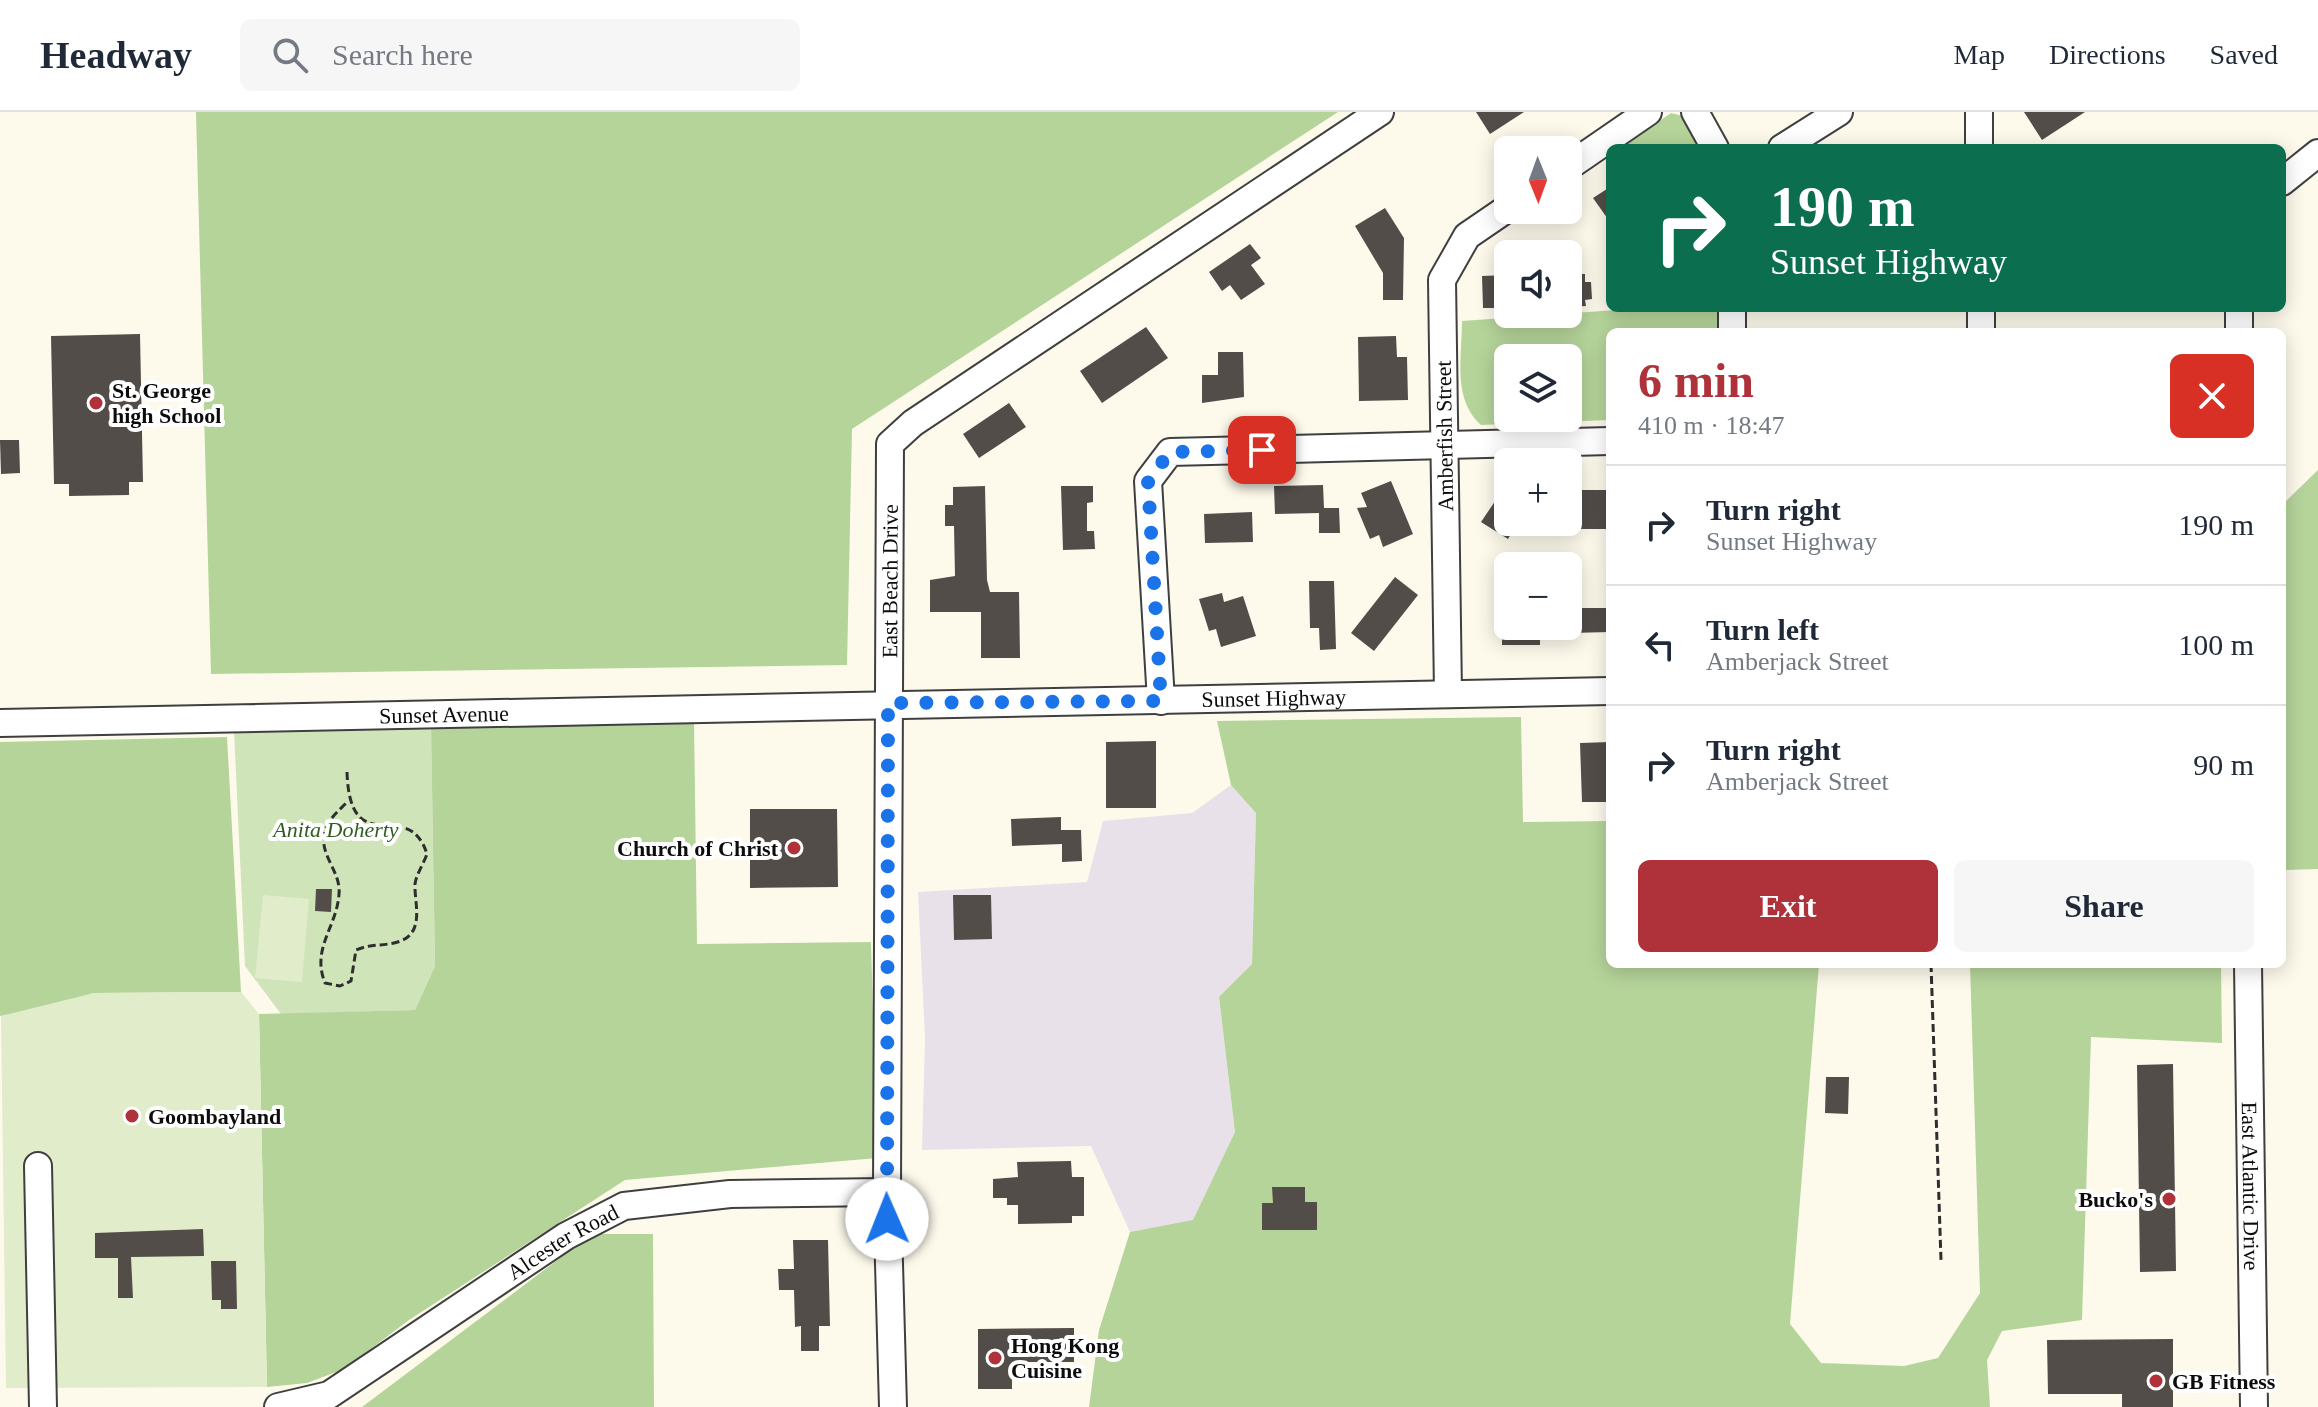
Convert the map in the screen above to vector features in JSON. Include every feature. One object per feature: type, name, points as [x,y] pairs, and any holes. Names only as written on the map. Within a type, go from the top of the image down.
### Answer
[{"type":"street","name":"East Beach Drive","points":[[893,1407],[887,1192],[890,444],[913,423],[1380,112]]},
{"type":"street","points":[[1582,157],[1648,112]]},
{"type":"street","points":[[1695,112],[1713,144]]},
{"type":"street","points":[[1788,144],[1839,112]]},
{"type":"street","points":[[1979,112],[1979,144]]},
{"type":"street","points":[[2286,179],[2318,153]]},
{"type":"street","name":"Amberfish Street","points":[[1448,693],[1442,280],[1467,236],[1494,218]]},
{"type":"street","points":[[1161,701],[1148,481],[1170,452],[1606,441]]},
{"type":"street","name":"Sunset Highway","points":[[888,703],[1161,701],[1606,691]]},
{"type":"street","name":"Sunset Avenue","points":[[0,723],[888,703]]},
{"type":"street","name":"East Atlantic Drive","points":[[2248,968],[2254,1407]]},
{"type":"street","points":[[38,1166],[43,1407]]},
{"type":"street","name":"Alcester Road","points":[[278,1407],[329,1395],[566,1236],[624,1206],[730,1194],[887,1192]]},
{"type":"path","points":[[347,772],[348,801],[353,811],[369,824],[409,828],[424,842],[427,854],[415,883],[420,914],[408,936],[394,943],[378,942],[356,950],[351,981],[340,986],[325,983],[320,968],[321,945],[340,896],[337,872],[324,852],[323,837],[328,822],[348,801]]},
{"type":"path","points":[[1931,968],[1941,1260]]},
{"type":"shaded area","points":[[1231,785],[1256,812],[1252,964],[1219,998],[1235,1132],[1193,1221],[1130,1232],[1091,1146],[922,1150],[925,1039],[918,892],[1087,882],[1103,821],[1192,813]]},
{"type":"green space","points":[[196,112],[1338,112],[852,429],[847,665],[211,674]]},
{"type":"green space","points":[[1671,113],[1694,119],[1703,144],[1626,144]]},
{"type":"green space","points":[[1582,312],[1718,312],[1718,328],[1606,328],[1606,420],[1582,421],[1582,344],[1494,344],[1494,424],[1481,425],[1472,415],[1462,390],[1462,321],[1494,319],[1494,328],[1582,328]]},
{"type":"green space","points":[[2318,470],[2318,869],[2286,870],[2286,501]]},
{"type":"green space","points":[[1521,717],[1523,822],[1606,821],[1606,968],[1819,968],[1790,1324],[1821,1363],[1904,1366],[1938,1358],[1980,1293],[1970,968],[2221,968],[2222,1043],[2091,1037],[2082,1320],[2002,1331],[1987,1360],[1990,1407],[1089,1407],[1099,1330],[1130,1232],[1193,1220],[1235,1132],[1219,997],[1252,964],[1256,813],[1231,785],[1217,721]]},
{"type":"green space","points":[[694,720],[697,944],[871,942],[877,1158],[625,1180],[409,1320],[344,1369],[307,1383],[267,1387],[259,1014],[415,1010],[435,966],[431,726]]},
{"type":"green space","name":"Anita Doherty","points":[[431,726],[435,966],[415,1010],[281,1014],[245,966],[234,731]]},
{"type":"green space","points":[[227,737],[241,992],[94,993],[46,1011],[0,1016],[0,742]]},
{"type":"green space","points":[[263,895],[309,899],[302,982],[255,978]]},
{"type":"green space","name":"Goombayland","points":[[241,992],[259,1014],[267,1387],[6,1388],[1,1016],[94,993]]},
{"type":"green space","points":[[592,1234],[653,1234],[654,1407],[362,1407]]},
{"type":"building","points":[[1476,112],[1524,112],[1490,134]]},
{"type":"building","points":[[2024,112],[2085,112],[2042,140]]},
{"type":"building","points":[[1606,190],[1606,216],[1593,198]]},
{"type":"building","points":[[1385,208],[1404,238],[1403,300],[1383,300],[1383,273],[1355,226]]},
{"type":"building","points":[[1250,244],[1261,258],[1251,265],[1265,284],[1241,300],[1230,285],[1222,291],[1209,272]]},
{"type":"building","points":[[1582,274],[1585,274],[1585,282],[1591,282],[1592,299],[1585,300],[1586,306],[1582,306]]},
{"type":"building","points":[[1482,276],[1494,276],[1494,308],[1483,308]]},
{"type":"building","points":[[1146,327],[1168,358],[1102,403],[1080,371]]},
{"type":"building","points":[[140,334],[143,482],[129,482],[129,495],[69,496],[69,484],[54,484],[51,336]]},
{"type":"building","points":[[1396,336],[1397,357],[1407,357],[1408,400],[1359,401],[1358,337]]},
{"type":"building","points":[[1218,352],[1243,352],[1244,397],[1202,403],[1202,375],[1218,375]]},
{"type":"building","points":[[1009,403],[1026,427],[979,458],[963,434]]},
{"type":"building","points":[[0,440],[19,440],[20,473],[1,474]]},
{"type":"building","points":[[1391,481],[1413,534],[1383,547],[1379,535],[1370,539],[1357,508],[1367,507],[1361,493]]},
{"type":"building","points":[[1323,485],[1324,508],[1339,508],[1340,533],[1319,533],[1319,513],[1275,514],[1274,486]]},
{"type":"building","points":[[985,486],[987,580],[990,592],[1019,592],[1020,658],[981,658],[981,612],[930,612],[930,580],[955,576],[954,526],[945,526],[945,505],[953,505],[953,487]]},
{"type":"building","points":[[1061,486],[1093,486],[1093,502],[1087,503],[1087,531],[1094,531],[1095,549],[1063,550]]},
{"type":"building","points":[[1582,490],[1606,490],[1606,529],[1582,529]]},
{"type":"building","points":[[1494,503],[1494,530],[1481,522]]},
{"type":"building","points":[[1252,512],[1253,542],[1205,543],[1204,514]]},
{"type":"building","points":[[1395,577],[1418,595],[1374,651],[1351,633]]},
{"type":"building","points":[[1309,581],[1334,581],[1336,649],[1320,650],[1319,628],[1310,628]]},
{"type":"building","points":[[1222,593],[1224,602],[1243,596],[1256,636],[1221,647],[1216,629],[1209,631],[1199,599]]},
{"type":"building","points":[[1582,608],[1606,608],[1606,632],[1582,633]]},
{"type":"building","points":[[1502,640],[1540,640],[1540,645],[1502,645]]},
{"type":"building","points":[[1156,741],[1156,808],[1106,808],[1106,742]]},
{"type":"building","points":[[1606,742],[1606,802],[1582,802],[1580,743]]},
{"type":"building","name":"Church of Christ","points":[[750,809],[837,809],[838,887],[750,888]]},
{"type":"building","points":[[1061,817],[1061,830],[1081,830],[1082,861],[1062,862],[1062,844],[1012,846],[1011,819]]},
{"type":"building","points":[[316,889],[332,889],[331,912],[315,911]]},
{"type":"building","points":[[953,895],[991,895],[992,939],[954,940]]},
{"type":"building","points":[[2173,1064],[2176,1271],[2140,1272],[2137,1065]]},
{"type":"building","points":[[1826,1077],[1849,1077],[1848,1114],[1825,1113]]},
{"type":"building","points":[[1071,1161],[1072,1177],[1084,1177],[1084,1216],[1072,1216],[1072,1223],[1018,1224],[1018,1205],[1007,1205],[1007,1198],[993,1198],[993,1179],[1018,1177],[1017,1162]]},
{"type":"building","points":[[1272,1187],[1305,1187],[1305,1202],[1317,1202],[1317,1230],[1262,1230],[1262,1203],[1273,1203]]},
{"type":"building","points":[[203,1229],[204,1256],[131,1257],[133,1298],[118,1298],[118,1258],[95,1258],[95,1233]]},
{"type":"building","points":[[793,1240],[828,1240],[830,1326],[819,1326],[819,1351],[801,1351],[801,1326],[795,1327],[794,1290],[779,1290],[778,1269],[794,1269]]},
{"type":"building","points":[[211,1261],[236,1261],[237,1309],[221,1309],[221,1300],[212,1300]]},
{"type":"building","points":[[1074,1328],[1074,1362],[1012,1362],[1012,1389],[978,1389],[978,1329]]},
{"type":"building","points":[[2173,1339],[2173,1407],[2122,1407],[2122,1394],[2048,1394],[2047,1340]]},
{"type":"place","name":"St. George high School","points":[[96,403]]},
{"type":"place","name":"Church of Christ","points":[[794,848]]},
{"type":"place","name":"Goombayland","points":[[132,1116]]},
{"type":"place","name":"Bucko's","points":[[2169,1199]]},
{"type":"place","name":"Hong Kong Cuisine","points":[[995,1358]]},
{"type":"place","name":"GB Fitness","points":[[2156,1381]]},
{"type":"route","points":[[887,1219],[888,703],[1161,701],[1148,481],[1170,452],[1262,450]]}]
